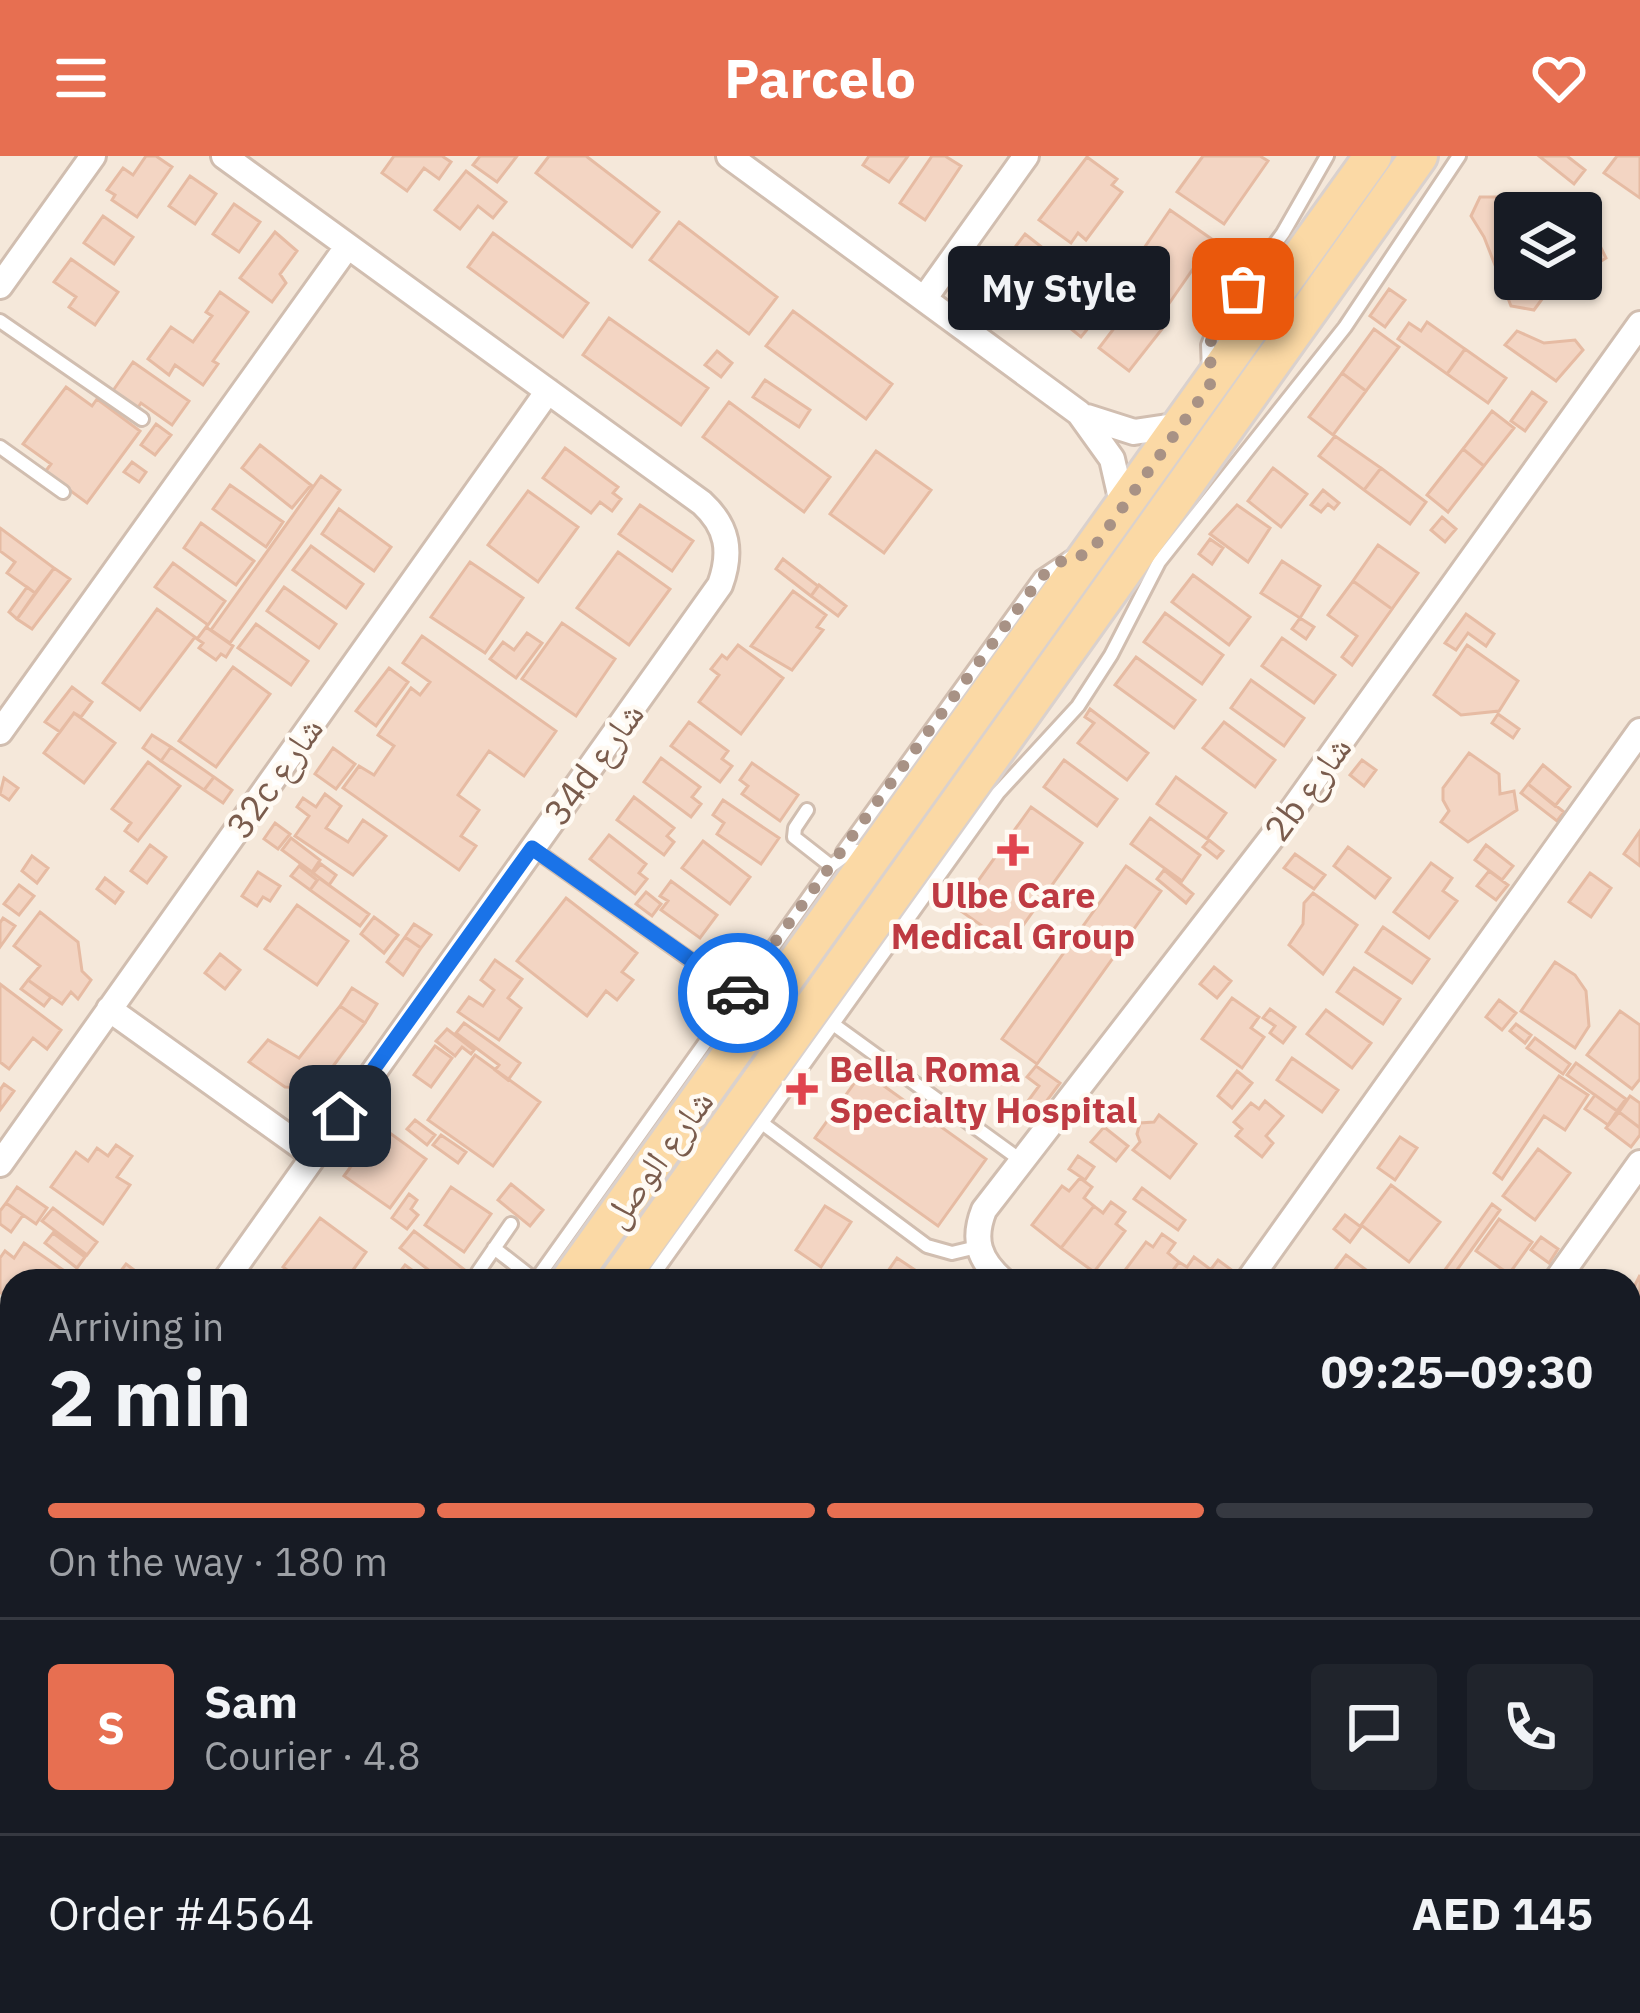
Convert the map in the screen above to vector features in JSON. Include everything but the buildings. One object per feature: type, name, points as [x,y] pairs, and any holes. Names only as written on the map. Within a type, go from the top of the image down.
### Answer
[{"type":"main road","name":"شارع الوصل","points":[[627,1269],[786,1067],[1159,521],[1231,377],[1373,156]]},
{"type":"main road","name":"شارع الوصل","points":[[577,1269],[848,858],[1090,553],[1181,425],[1231,377],[1419,156]]},
{"type":"main road","points":[[1159,521],[1159,562]]},
{"type":"street","points":[[0,286],[93,156]]},
{"type":"street","points":[[224,156],[548,391]]},
{"type":"street","points":[[729,156],[1079,413],[1134,432],[1181,425]]},
{"type":"street","points":[[925,299],[1026,156]]},
{"type":"street","points":[[0,732],[346,247]]},
{"type":"street","name":"2b شارع","points":[[977,1247],[977,1227],[984,1210],[1019,1159],[1280,827],[1640,324]]},
{"type":"street","name":"34d شارع","points":[[233,1269],[720,585],[727,567],[724,530],[702,503],[548,391]]},
{"type":"street","name":"32c شارع","points":[[0,1164],[548,391]]},
{"type":"street","points":[[1079,413],[1112,459],[1123,507]]},
{"type":"street","points":[[1257,1269],[1637,740]]},
{"type":"street","points":[[109,1009],[313,1154]]},
{"type":"street","points":[[1565,1269],[1640,1163]]},
{"type":"street","points":[[977,1247],[991,1269]]},
{"type":"lane","points":[[1231,377],[1211,335],[1283,232],[1327,156]]},
{"type":"lane","points":[[658,1269],[762,1123],[786,1067],[833,1024],[998,793],[1078,706],[1111,655],[1159,562],[1345,327],[1459,156]]},
{"type":"lane","points":[[0,322],[142,419]]},
{"type":"lane","points":[[0,447],[63,492]]},
{"type":"lane","points":[[544,1269],[740,995],[848,858],[794,837],[807,810]]},
{"type":"lane","points":[[532,848],[740,995]]},
{"type":"lane","points":[[833,1024],[1019,1159]]},
{"type":"lane","points":[[762,1123],[927,1246],[952,1253],[977,1247]]},
{"type":"lane","points":[[480,1269],[511,1224]]},
{"type":"lane","points":[[494,1248],[520,1269]]},
{"type":"shaded area","points":[[0,156],[1640,156],[1640,1269],[0,1269]]},
{"type":"way so far","points":[[738,993],[1041,577],[1063,560],[1090,553],[1210,385],[1211,335],[1243,289]]},
{"type":"place","name":"My Style","points":[[1243,289]]},
{"type":"place","name":"Ulbe Care Medical Group","points":[[1013,850]]},
{"type":"place","name":"Bella Roma Specialty Hospital","points":[[802,1089]]},
{"type":"route","points":[[340,1116],[532,848],[738,993]]}]
